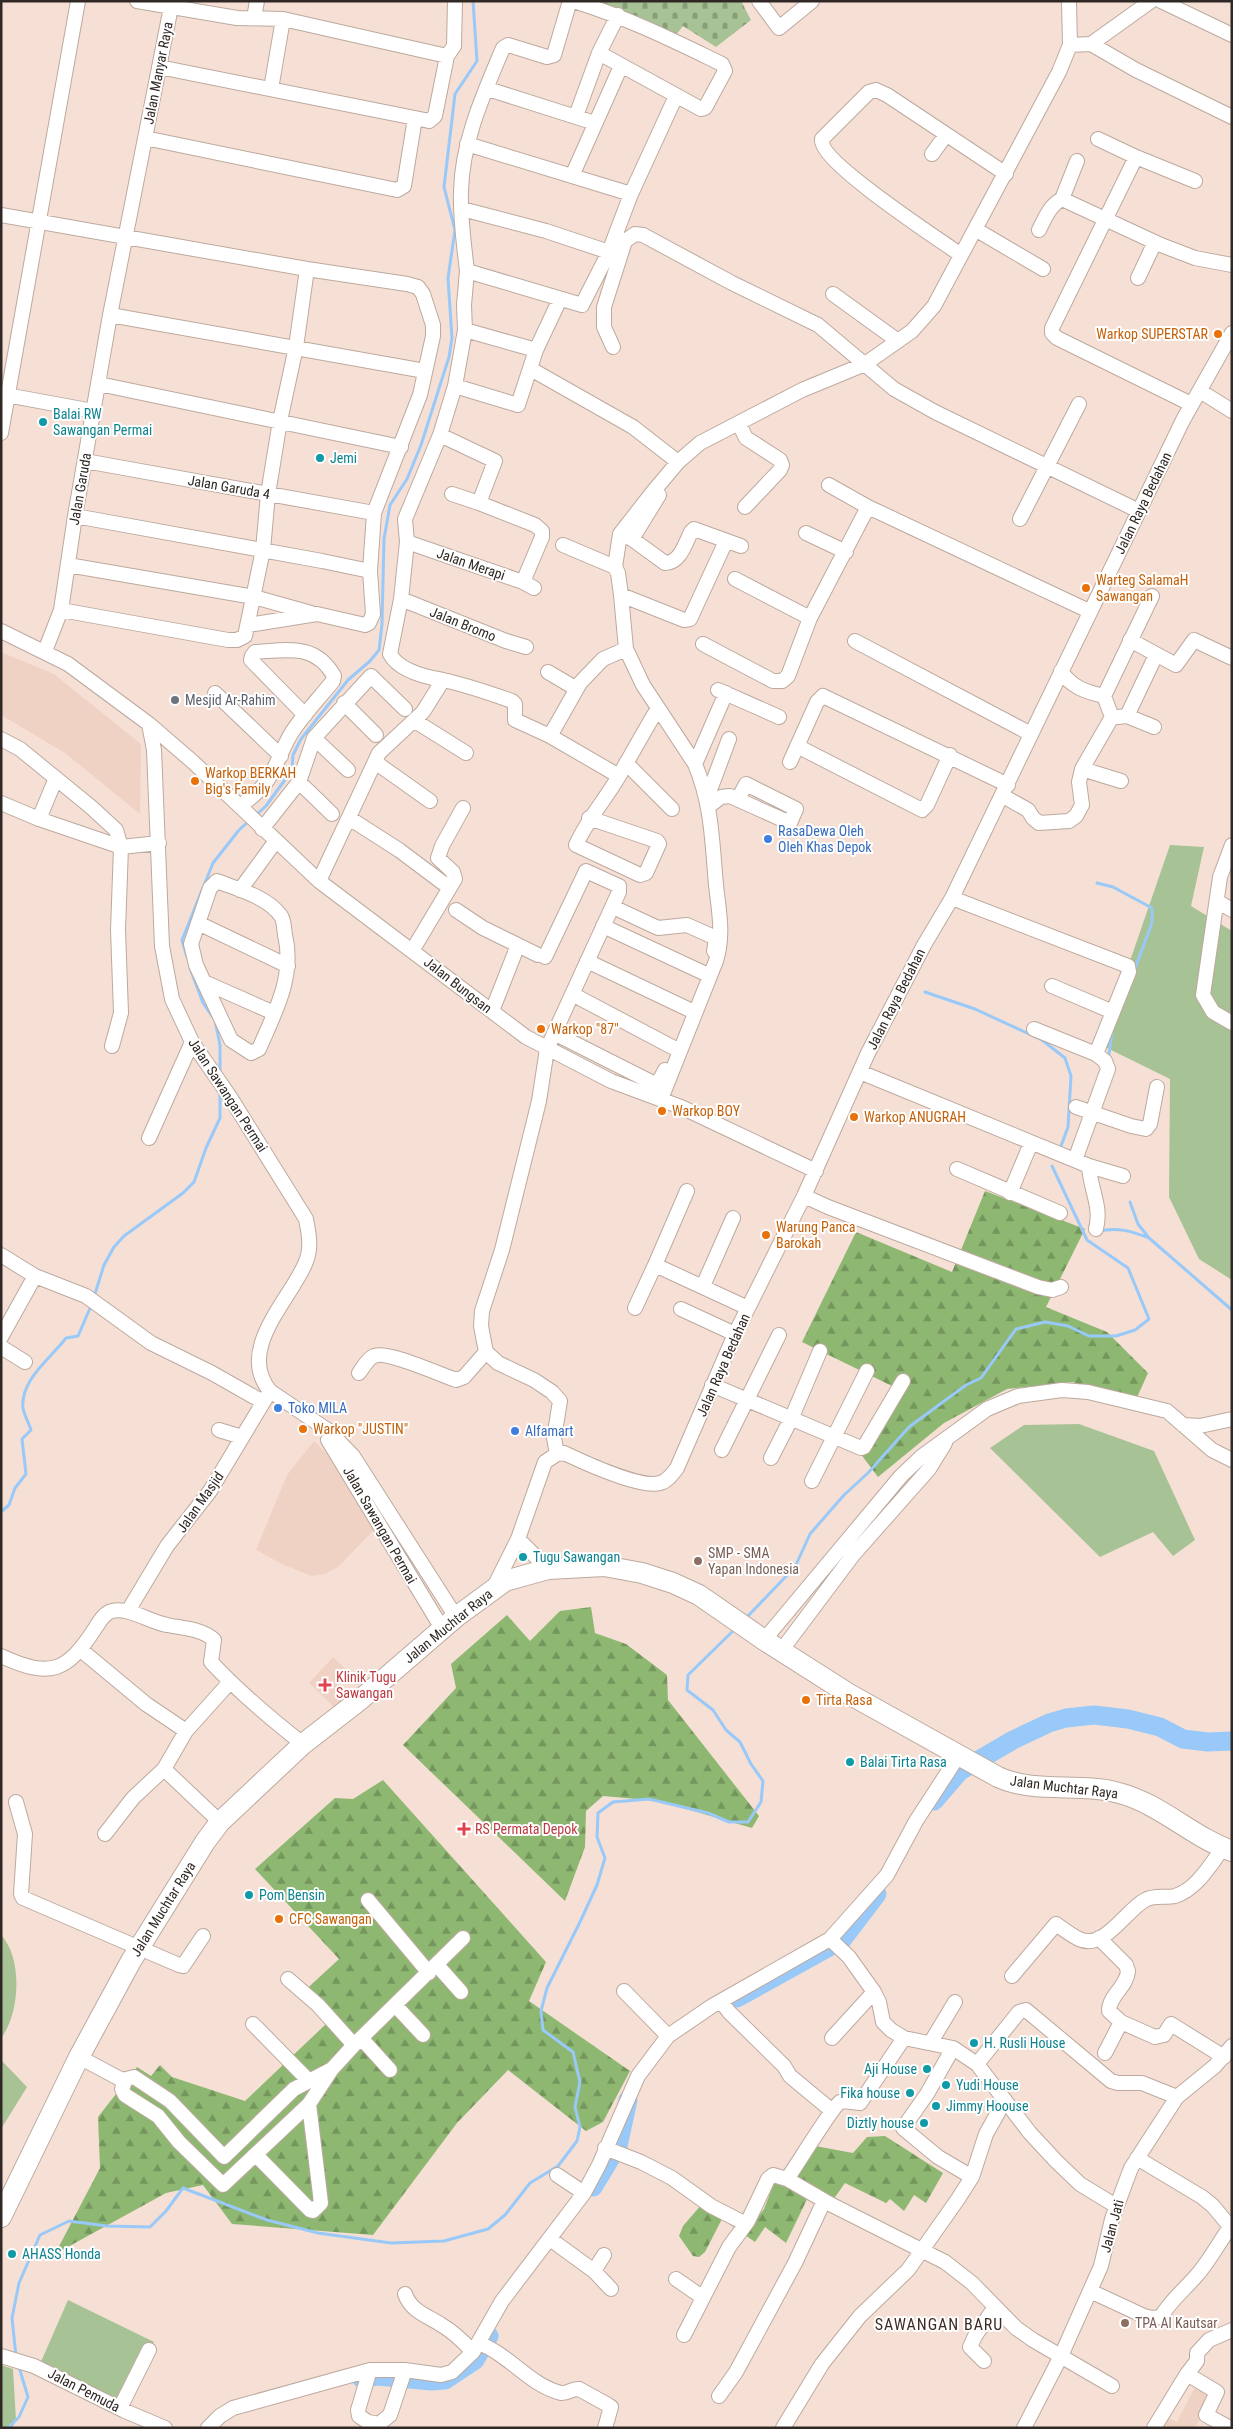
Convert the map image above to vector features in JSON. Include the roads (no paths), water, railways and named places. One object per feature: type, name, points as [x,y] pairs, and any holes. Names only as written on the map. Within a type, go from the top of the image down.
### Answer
[{"type":"highway","name":"Jalan Muchtar Raya","points":[[1,2217],[79,2057],[139,1947],[205,1842],[220,1822],[303,1744],[493,1588],[505,1581],[548,1569],[604,1566],[642,1573],[699,1595],[759,1637],[887,1717],[1007,1781],[1096,1789],[1126,1795],[1161,1811],[1227,1850]]},
{"type":"street","points":[[1,433],[4,394],[78,1]]},
{"type":"street","points":[[137,1],[237,18],[283,20],[447,56]]},
{"type":"street","points":[[254,18],[257,1]]},
{"type":"street","points":[[159,67],[429,121],[434,119],[447,56],[454,46],[455,1]]},
{"type":"street","points":[[758,1],[779,28],[810,2]]},
{"type":"street","points":[[615,567],[630,519],[678,462],[700,443],[802,390],[865,364],[912,332],[934,306],[1059,72],[1070,45],[1069,1]]},
{"type":"street","points":[[1070,45],[1090,44],[1151,1]]},
{"type":"street","points":[[1161,1],[1232,35]]},
{"type":"street","points":[[599,53],[676,96],[704,108],[725,70],[724,67],[618,16],[571,2],[554,56],[547,57],[508,45],[503,48],[472,125],[467,144],[461,191],[467,271],[464,305],[465,330],[455,386],[440,435],[405,519],[407,542],[402,599],[390,654],[397,663],[428,678],[474,687],[512,701],[515,704],[515,720],[550,736],[619,776]]},
{"type":"street","name":"Jalan Manyar Raya","points":[[125,236],[171,7]]},
{"type":"street","points":[[576,116],[599,53],[618,16]]},
{"type":"street","points":[[271,89],[283,20]]},
{"type":"street","points":[[1090,44],[1136,70],[1232,117]]},
{"type":"street","points":[[572,176],[621,66]]},
{"type":"street","points":[[488,89],[595,123]]},
{"type":"street","points":[[961,255],[880,198],[844,169],[821,144],[822,139],[864,97],[876,90],[888,95],[1006,174]]},
{"type":"street","points":[[467,271],[582,305],[609,252],[631,194],[676,96]]},
{"type":"street","points":[[145,138],[397,190],[404,186],[415,118]]},
{"type":"street","points":[[932,154],[946,135]]},
{"type":"street","points":[[1098,139],[1136,158],[1195,181]]},
{"type":"street","points":[[467,144],[631,194]]},
{"type":"street","points":[[1136,158],[1052,328],[1052,333],[1057,338],[1191,404]]},
{"type":"street","points":[[1039,230],[1055,203],[1062,199],[1077,161]]},
{"type":"street","points":[[1062,199],[1155,242],[1196,258],[1232,265]]},
{"type":"street","points":[[462,208],[546,231],[609,252]]},
{"type":"street","points":[[1,215],[418,288],[423,294],[433,325],[432,344],[420,395],[374,513],[370,572],[373,614],[369,623],[358,625],[254,597],[68,565]]},
{"type":"street","points":[[975,229],[1043,269]]},
{"type":"street","points":[[613,347],[604,327],[604,307],[625,241],[635,234],[649,238],[732,283],[811,322],[836,339],[894,389],[935,412],[1139,511]]},
{"type":"street","name":"Jalan Garuda","points":[[45,651],[61,610],[75,516],[125,236]]},
{"type":"street","points":[[1138,278],[1155,242]]},
{"type":"street","points":[[61,610],[228,640],[245,636],[263,550],[268,494],[280,421],[296,348],[307,269]]},
{"type":"street","points":[[833,294],[898,341]]},
{"type":"street","points":[[455,386],[518,406],[536,350],[560,299]]},
{"type":"street","points":[[110,315],[425,371]]},
{"type":"street","points":[[465,330],[536,350]]},
{"type":"street","name":"Jalan Raya Bedahan","points":[[557,1454],[564,1453],[635,1481],[651,1485],[669,1479],[677,1468],[735,1334],[816,1171],[860,1072],[896,999],[952,898],[1089,611],[1191,404],[1232,333]]},
{"type":"street","points":[[536,372],[633,427],[678,462]]},
{"type":"street","points":[[99,384],[401,447]]},
{"type":"street","points":[[1200,391],[1232,411]]},
{"type":"street","points":[[4,394],[93,411]]},
{"type":"street","points":[[1020,519],[1049,466],[1079,404]]},
{"type":"street","points":[[739,424],[746,438],[780,460],[782,465],[780,470],[745,507]]},
{"type":"street","points":[[440,435],[495,461],[479,503],[452,494]]},
{"type":"street","name":"Jalan Garuda 4","points":[[85,461],[374,513]]},
{"type":"street","points":[[829,485],[868,506],[1089,611]]},
{"type":"street","points":[[626,536],[659,495]]},
{"type":"street","name":"Jalan Merapi","points":[[407,542],[528,585],[542,537],[542,531],[535,525],[479,503]]},
{"type":"street","points":[[703,644],[773,682],[782,681],[788,676],[810,618],[846,552],[868,506]]},
{"type":"street","points":[[75,516],[263,550],[370,572]]},
{"type":"street","points":[[626,536],[665,563],[672,563],[677,559],[694,529],[741,546]]},
{"type":"street","points":[[806,533],[846,552]]},
{"type":"street","points":[[621,595],[684,620],[690,619],[726,541]]},
{"type":"street","points":[[563,545],[615,567],[618,573],[621,595],[626,649],[635,670],[695,764],[708,802],[720,911],[721,946],[661,1099]]},
{"type":"street","points":[[735,580],[810,618]]},
{"type":"street","points":[[1112,717],[1104,696],[1152,596]]},
{"type":"street","name":"Jalan Bromo","points":[[402,599],[506,642],[526,647]]},
{"type":"street","points":[[248,626],[317,614]]},
{"type":"street","name":"Jalan Bungsan","points":[[1,632],[45,651],[85,676],[149,724],[319,881],[511,1027],[611,1081],[661,1099],[816,1171]]},
{"type":"street","points":[[1130,640],[1178,665],[1194,640],[1232,658]]},
{"type":"street","points":[[855,641],[1031,734]]},
{"type":"street","points":[[243,810],[266,784],[282,756],[292,733],[333,681],[334,676],[312,654],[305,651],[297,649],[255,652],[251,660],[305,715]]},
{"type":"street","points":[[550,736],[576,688],[603,659],[626,649]]},
{"type":"street","points":[[1127,716],[1156,655]]},
{"type":"street","points":[[1061,671],[1066,679],[1082,690],[1104,696]]},
{"type":"street","points":[[548,672],[576,688]]},
{"type":"street","points":[[259,827],[299,782],[314,738],[344,703],[371,676],[405,709]]},
{"type":"street","points":[[319,881],[379,753],[415,721],[434,698],[443,680]]},
{"type":"street","points":[[695,764],[722,692],[779,716]]},
{"type":"street","points":[[215,693],[282,756]]},
{"type":"street","points":[[790,762],[819,699],[823,696],[950,755],[1005,790],[1028,810],[1032,818],[1039,823],[1069,822],[1076,816],[1082,805],[1079,782],[1082,769],[1112,717]]},
{"type":"street","points":[[344,703],[376,735]]},
{"type":"street","points":[[590,818],[657,841],[659,844],[658,849],[646,873],[640,875],[576,845],[590,818],[619,776],[658,708]]},
{"type":"street","points":[[1112,717],[1127,716],[1154,728]]},
{"type":"street","points":[[415,721],[466,753]]},
{"type":"street","name":"Jalan Sawangan Permai","points":[[149,724],[154,750],[159,843],[158,893],[162,946],[172,999],[192,1042],[230,1097],[306,1219],[310,1242],[306,1263],[263,1336],[260,1352],[261,1373],[267,1397],[314,1422],[341,1449],[407,1541],[450,1624]]},
{"type":"street","points":[[314,738],[348,770]]},
{"type":"street","points":[[1,739],[20,749],[116,830],[121,847],[118,930],[122,1013],[112,1046]]},
{"type":"street","points":[[708,802],[729,739]]},
{"type":"street","points":[[797,746],[922,810],[928,806],[950,755]]},
{"type":"street","points":[[375,762],[430,801]]},
{"type":"street","points":[[626,763],[672,809]]},
{"type":"street","points":[[1082,769],[1121,781]]},
{"type":"street","points":[[39,819],[56,778]]},
{"type":"street","points":[[299,782],[332,814]]},
{"type":"street","points":[[708,802],[730,796],[738,799]]},
{"type":"street","points":[[1,803],[39,819],[121,847],[159,843]]},
{"type":"street","points":[[412,951],[455,879],[453,872],[438,858],[442,846],[463,808]]},
{"type":"street","points":[[348,818],[399,850],[443,884]]},
{"type":"street","points":[[240,890],[275,842]]},
{"type":"street","points":[[1232,845],[1220,878],[1203,995],[1212,1012],[1232,1023]]},
{"type":"street","points":[[456,910],[482,928],[542,956],[586,871],[619,886],[619,892],[613,907],[547,1048],[535,1118],[502,1250],[482,1311],[481,1326],[486,1352],[498,1363],[534,1380],[552,1392],[560,1401],[554,1438],[557,1454],[545,1462],[518,1539],[493,1588]]},
{"type":"street","points":[[216,881],[240,890],[268,904],[281,916],[289,950],[283,992],[259,1049],[251,1053],[232,1040],[196,964],[191,944],[210,888],[216,881]]},
{"type":"street","points":[[952,898],[1128,966],[1129,972],[1096,1054]]},
{"type":"street","points":[[1217,901],[1232,910]]},
{"type":"street","points":[[554,1032],[657,1085],[706,974],[717,943],[716,938],[687,925],[658,928],[613,907]]},
{"type":"street","points":[[198,923],[288,966]]},
{"type":"street","points":[[603,926],[706,974]]},
{"type":"street","points":[[492,1011],[518,945]]},
{"type":"street","points":[[587,961],[690,1010]]},
{"type":"street","points":[[204,982],[274,1013]]},
{"type":"street","points":[[1052,986],[1113,1012]]},
{"type":"street","points":[[572,994],[674,1048]]},
{"type":"street","points":[[1034,1029],[1096,1054],[1105,1061],[1108,1068],[1075,1160]]},
{"type":"street","points":[[149,1138],[192,1042]]},
{"type":"street","points":[[860,1072],[1089,1166],[1123,1176]]},
{"type":"street","points":[[1076,1107],[1139,1129],[1146,1129],[1150,1124],[1157,1087]]},
{"type":"street","points":[[1010,1193],[1032,1143]]},
{"type":"street","points":[[1089,1166],[1089,1178],[1098,1204],[1099,1218],[1096,1229]]},
{"type":"street","points":[[957,1169],[1060,1213]]},
{"type":"street","points":[[635,1308],[687,1191]]},
{"type":"street","points":[[804,1196],[828,1207],[1038,1287],[1052,1290],[1061,1287]]},
{"type":"street","points":[[703,1286],[733,1218]]},
{"type":"street","points":[[1,1255],[35,1276],[91,1300],[152,1344],[267,1397]]},
{"type":"street","points":[[655,1265],[748,1308]]},
{"type":"street","points":[[1,1337],[35,1276]]},
{"type":"street","points":[[681,1309],[735,1334]]},
{"type":"street","points":[[722,1450],[779,1335]]},
{"type":"street","points":[[1,1347],[25,1362]]},
{"type":"street","points":[[771,1458],[792,1418],[820,1351]]},
{"type":"street","points":[[359,1374],[370,1359],[378,1355],[415,1364],[456,1380],[464,1377],[486,1352]]},
{"type":"street","points":[[812,1481],[867,1371]]},
{"type":"street","points":[[712,1385],[858,1448],[864,1447],[903,1380]]},
{"type":"street","points":[[759,1637],[901,1476],[922,1457],[986,1410],[1018,1396],[1062,1390],[1088,1392],[1167,1411],[1212,1450],[1232,1460]]},
{"type":"street","name":"Jalan Masjid","points":[[128,1611],[168,1546],[210,1491],[267,1397]]},
{"type":"street","points":[[1183,1425],[1200,1426],[1232,1420]]},
{"type":"street","points":[[219,1430],[242,1437]]},
{"type":"street","points":[[781,1651],[853,1555],[929,1470],[947,1440]]},
{"type":"street","name":"Jalan Sawangan Permai","points":[[341,1449],[393,1550],[450,1624]]},
{"type":"street","points":[[518,1539],[548,1569]]},
{"type":"street","points":[[393,1550],[407,1541]]},
{"type":"street","points":[[1,1656],[16,1663],[44,1670],[59,1667],[81,1650],[104,1616],[110,1611],[128,1611],[155,1623],[210,1636],[214,1640],[211,1662],[230,1682],[303,1744]]},
{"type":"street","points":[[81,1650],[146,1704],[186,1731]]},
{"type":"street","points":[[105,1834],[133,1798],[164,1769],[186,1731],[230,1682]]},
{"type":"street","points":[[208,2428],[220,2416],[233,2408],[369,2374],[402,2377],[447,2374],[452,2372],[481,2347],[502,2301],[553,2242],[599,2165],[612,2151],[638,2076],[668,2036],[832,1941],[887,1875],[916,1821],[968,1760]]},
{"type":"street","points":[[164,1769],[220,1822]]},
{"type":"street","points":[[16,1802],[25,1834],[21,1894],[23,1898],[183,1966],[203,1936]]},
{"type":"street","points":[[1012,1976],[1056,1924],[1079,1939],[1087,1941],[1099,1938],[1116,1927],[1144,1900],[1175,1896],[1187,1891],[1227,1850]]},
{"type":"street","points":[[368,1900],[433,1969],[461,1992]]},
{"type":"street","points":[[332,2069],[294,2089],[224,2157],[164,2096],[134,2077],[128,2077],[122,2089],[125,2095],[158,2116],[179,2142],[223,2185],[310,2104],[332,2069],[463,1938]]},
{"type":"street","points":[[1099,1938],[1126,1965],[1128,1971],[1126,1979],[1109,2004],[1109,2011],[1121,2022],[1155,2037],[1164,2035],[1171,2024],[1228,2052]]},
{"type":"street","points":[[832,1941],[849,1957],[874,1992],[879,2002],[883,2022],[891,2030],[904,2038],[931,2042],[952,2048],[977,2064],[1030,2133],[1062,2166],[1080,2184],[1116,2206]]},
{"type":"street","points":[[288,1979],[390,2070]]},
{"type":"street","points":[[624,1991],[668,2036]]},
{"type":"street","points":[[832,2038],[874,1992]]},
{"type":"street","points":[[931,2042],[955,2002]]},
{"type":"street","points":[[395,2005],[423,2036]]},
{"type":"street","points":[[724,2005],[784,2066],[790,2076],[831,2110]]},
{"type":"street","points":[[977,2064],[1019,2012],[1026,2010],[1111,2081],[1118,2083],[1142,2083],[1177,2097]]},
{"type":"street","points":[[1105,2053],[1121,2022]]},
{"type":"street","points":[[253,2024],[309,2081]]},
{"type":"street","points":[[787,2179],[831,2110],[840,2103],[847,2101],[860,2103],[904,2038]]},
{"type":"street","points":[[952,2048],[927,2094],[904,2128],[938,2157],[972,2177]]},
{"type":"street","name":"Jalan Jati","points":[[1024,2428],[1061,2356],[1101,2266],[1116,2206],[1124,2183],[1137,2158],[1177,2097],[1228,2052]]},
{"type":"street","points":[[79,2057],[124,2082]]},
{"type":"street","points":[[783,2428],[822,2364],[860,2316],[908,2270],[972,2177],[986,2134],[1005,2100]]},
{"type":"street","points":[[256,2155],[310,2210],[313,2211],[320,2205],[310,2104]]},
{"type":"street","points":[[612,2151],[641,2162],[672,2178],[711,2206],[746,2224]]},
{"type":"street","points":[[1090,2291],[1144,2316],[1152,2318],[1161,2317],[1165,2309],[1182,2294],[1204,2267],[1231,2228],[1213,2206],[1202,2197],[1137,2158]]},
{"type":"street","points":[[557,2175],[584,2193]]},
{"type":"street","points":[[684,2335],[729,2247],[746,2224],[768,2178],[773,2175],[787,2179],[824,2201],[922,2249],[960,2273],[1022,2332],[1112,2386]]},
{"type":"street","points":[[719,2396],[736,2372],[795,2263],[824,2201]]},
{"type":"street","points":[[553,2242],[594,2271],[612,2289]]},
{"type":"street","points":[[594,2271],[604,2255]]},
{"type":"street","points":[[676,2279],[702,2297]]},
{"type":"street","points":[[405,2294],[408,2302],[416,2310],[459,2338],[481,2347],[533,2380],[565,2393],[579,2389],[608,2405],[611,2412],[605,2428]]},
{"type":"street","points":[[984,2361],[970,2347],[975,2336],[995,2307]]},
{"type":"street","points":[[1154,2428],[1197,2361],[1197,2353],[1209,2340],[1232,2330]]},
{"type":"street","points":[[120,2408],[149,2350]]},
{"type":"street","name":"Jalan Pemuda","points":[[4,2357],[34,2366],[165,2428]]},
{"type":"street","points":[[369,2374],[358,2410],[359,2416],[368,2422],[379,2424],[390,2415],[402,2377]]},
{"type":"street","points":[[1187,2374],[1217,2392],[1206,2415],[1230,2428]]},
{"type":"waterway","points":[[255,816],[266,806],[292,770],[293,755],[301,739],[348,680],[370,661],[379,650],[382,624],[384,539],[390,505],[407,479],[421,445],[449,357],[452,338],[448,278],[455,230],[444,187],[455,94],[477,61],[473,1]]},
{"type":"waterway","points":[[187,957],[182,940],[213,863],[239,830],[250,820]]},
{"type":"waterway","points":[[1097,883],[1113,887],[1152,908],[1152,923],[1134,971]]},
{"type":"waterway","points":[[190,968],[203,1003],[215,1020],[220,1045],[220,1073]]},
{"type":"waterway","points":[[925,992],[975,1009],[1042,1040],[1065,1058],[1071,1076],[1068,1127],[1061,1146]]},
{"type":"waterway","points":[[1109,1054],[1112,1033]]},
{"type":"waterway","points":[[94,1297],[104,1265],[114,1247],[124,1236],[183,1193],[194,1182],[206,1148],[220,1118],[220,1092]]},
{"type":"waterway","points":[[746,1618],[795,1567],[810,1534],[844,1495],[868,1473],[909,1427],[966,1385],[981,1378],[1016,1329],[1045,1322],[1068,1326],[1089,1336],[1116,1336],[1135,1330],[1149,1319],[1128,1268],[1087,1240],[1052,1166]]},
{"type":"waterway","points":[[1130,1202],[1138,1224],[1149,1238],[1232,1310]]},
{"type":"waterway","points":[[1099,1231],[1124,1230],[1149,1238]]},
{"type":"waterway","points":[[1,1512],[9,1505],[15,1488],[26,1474],[22,1439],[31,1430],[23,1408],[26,1388],[38,1370],[66,1338],[78,1336],[91,1306]]},
{"type":"waterway","points":[[16,2356],[12,2318],[19,2283],[40,2235],[69,2221],[107,2226],[150,2227],[166,2211],[183,2188],[267,2220],[318,2233],[391,2243],[444,2241],[488,2229],[505,2215],[530,2183],[558,2166],[577,2141],[580,2127],[575,2107],[580,2082],[573,2052],[543,2030],[541,2011],[547,1988],[597,1885],[605,1858],[597,1837],[598,1813],[613,1802],[649,1799],[708,1813],[729,1822],[748,1822],[761,1802],[763,1781],[751,1764],[740,1742],[726,1730],[713,1710],[687,1690],[688,1675],[736,1628]]},
{"type":"waterway","points":[[934,1801],[960,1771],[1013,1740],[1049,1723],[1066,1718],[1094,1715],[1128,1719],[1160,1727],[1183,1739],[1208,1742],[1232,1741]]},
{"type":"waterway","points":[[737,1998],[842,1940],[877,1894]]},
{"type":"waterway","points":[[593,2187],[618,2146],[628,2100]]},
{"type":"waterway","points":[[361,2378],[378,2376],[431,2381],[445,2380],[475,2360],[489,2336]]},
{"type":"waterway","points":[[8,2428],[19,2417],[28,2397],[19,2367]]},
{"type":"place","name":"Warkop SUPERSTAR","points":[[1218,334]]},
{"type":"place","name":"Balai RW Sawangan Permai","points":[[43,422]]},
{"type":"place","name":"Jemi","points":[[320,458]]},
{"type":"place","name":"Warteg SalamaH Sawangan","points":[[1086,588]]},
{"type":"place","name":"Mesjid Ar-Rahim","points":[[175,700]]},
{"type":"place","name":"Warkop BERKAH Big's Family","points":[[195,781]]},
{"type":"place","name":"RasaDewa Oleh Oleh Khas Depok","points":[[768,839]]},
{"type":"place","name":"Warkop \"87\"","points":[[541,1029]]},
{"type":"place","name":"Warkop BOY","points":[[662,1111]]},
{"type":"place","name":"Warkop ANUGRAH","points":[[854,1117]]},
{"type":"place","name":"Warung Panca Barokah","points":[[766,1235]]},
{"type":"place","name":"Toko MILA","points":[[278,1408]]},
{"type":"place","name":"Warkop \"JUSTIN\"","points":[[303,1429]]},
{"type":"place","name":"Alfamart","points":[[515,1431]]},
{"type":"place","name":"Tugu Sawangan","points":[[523,1557]]},
{"type":"place","name":"SMP - SMA Yapan Indonesia","points":[[698,1561]]},
{"type":"place","name":"Klinik Tugu Sawangan","points":[[325,1685]]},
{"type":"place","name":"Tirta Rasa","points":[[806,1700]]},
{"type":"place","name":"Balai Tirta Rasa","points":[[850,1762]]},
{"type":"place","name":"RS Permata Depok","points":[[464,1829]]},
{"type":"place","name":"Pom Bensin","points":[[249,1895]]},
{"type":"place","name":"CFC Sawangan","points":[[279,1919]]},
{"type":"place","name":"H. Rusli House","points":[[974,2043]]},
{"type":"place","name":"Aji House","points":[[927,2069]]},
{"type":"place","name":"Yudi House","points":[[946,2085]]},
{"type":"place","name":"Fika house","points":[[910,2093]]},
{"type":"place","name":"Jimmy Hoouse","points":[[936,2106]]},
{"type":"place","name":"Diztly house","points":[[924,2123]]},
{"type":"place","name":"AHASS Honda","points":[[12,2254]]},
{"type":"place","name":"TPA Al Kautsar","points":[[1125,2323]]},
{"type":"district","name":"SAWANGAN BARU","points":[[939,2324]]}]
